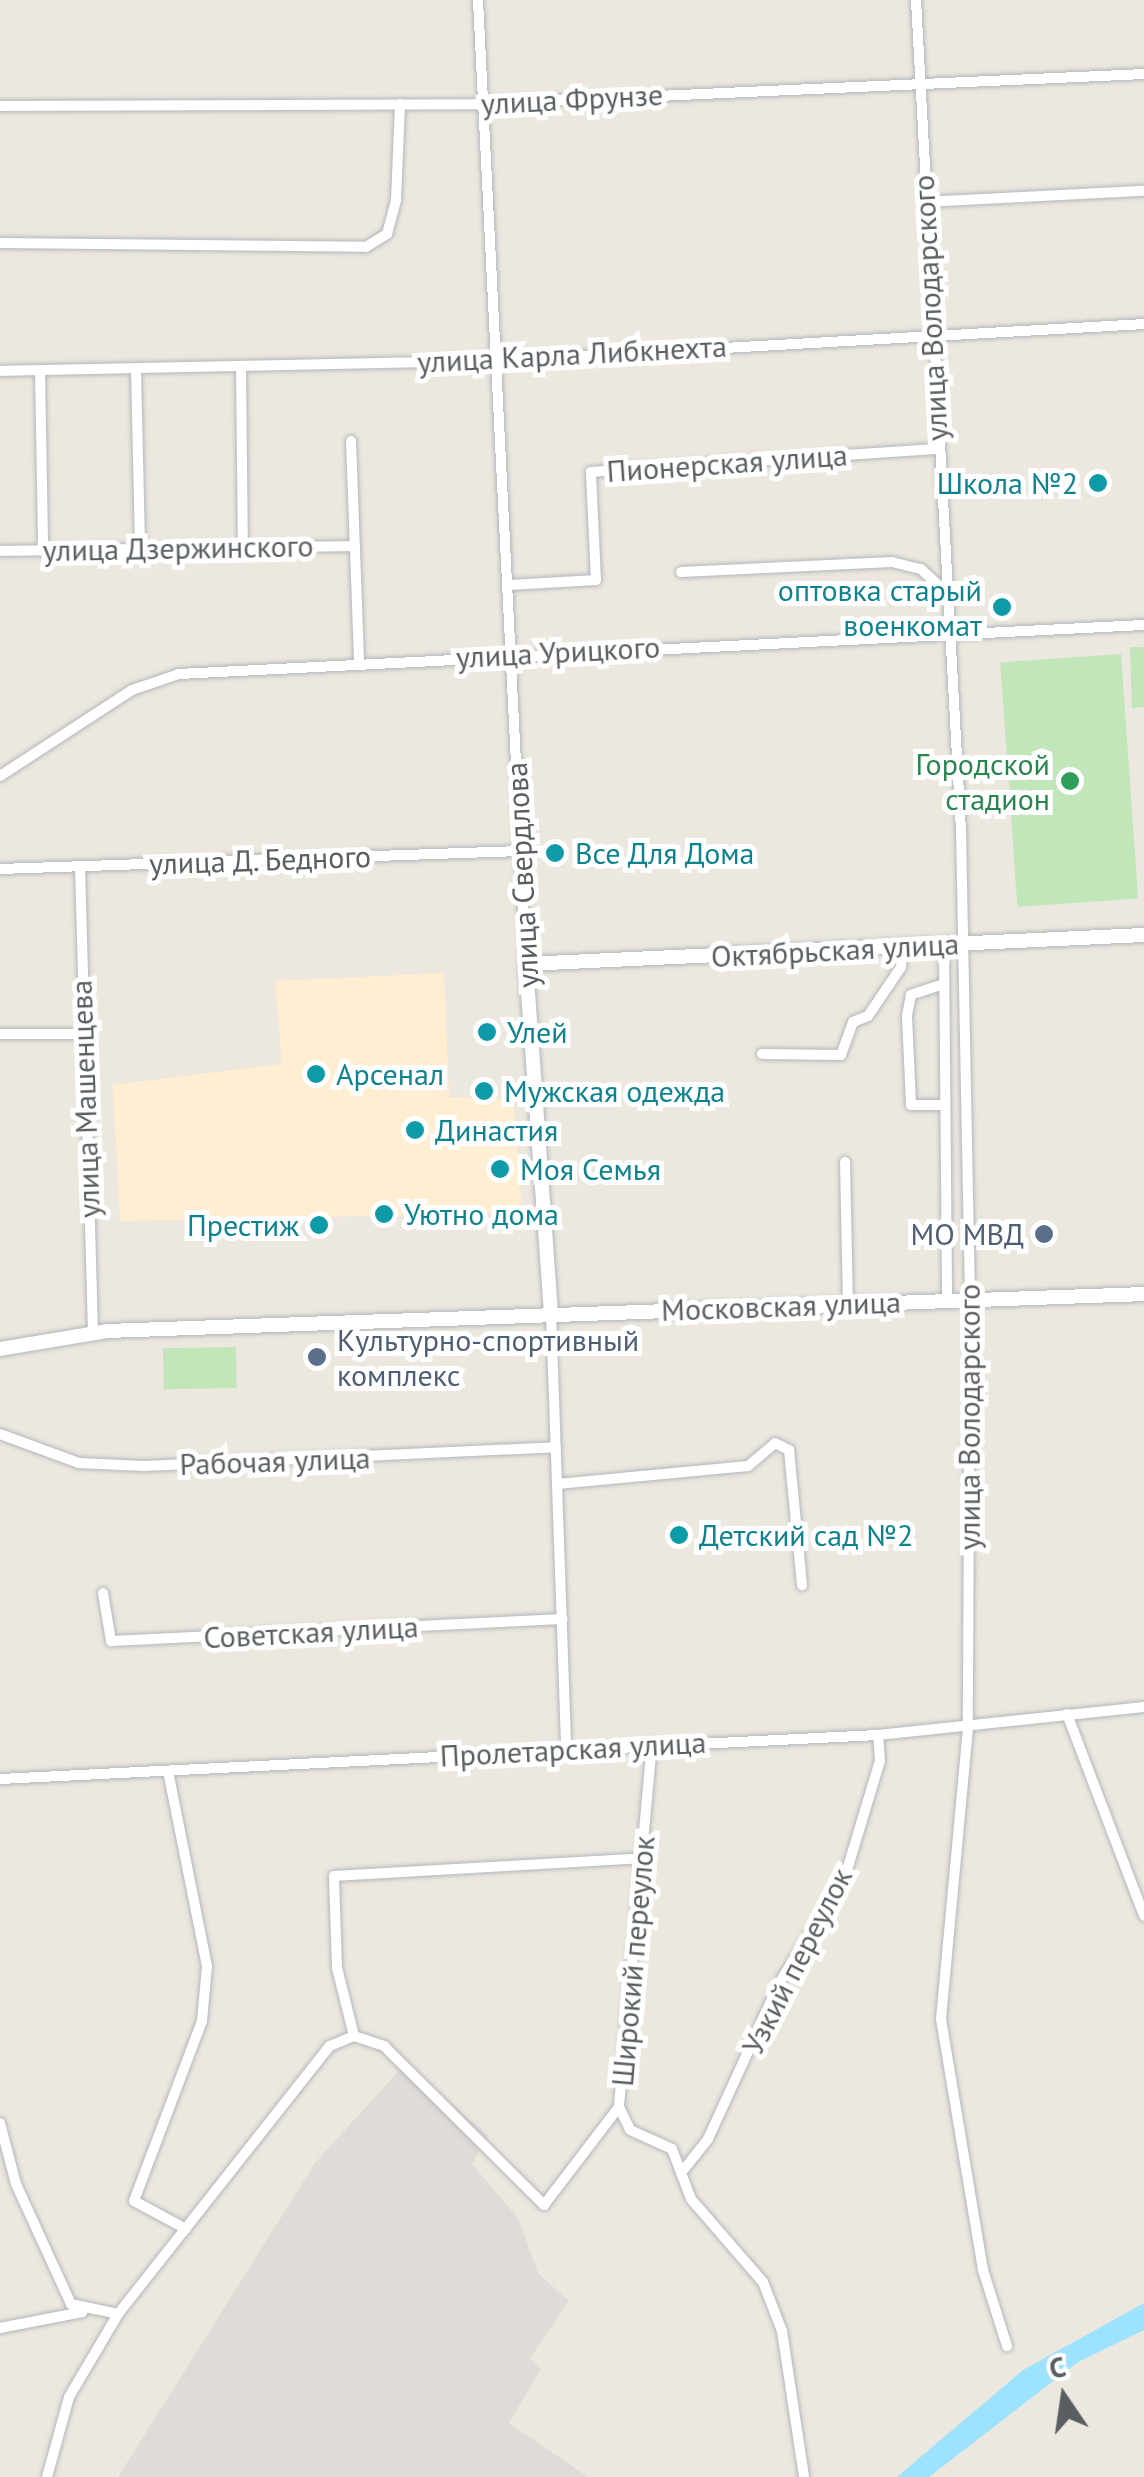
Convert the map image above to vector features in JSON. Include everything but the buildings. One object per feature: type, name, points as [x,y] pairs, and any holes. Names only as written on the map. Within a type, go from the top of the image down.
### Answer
[{"type":"main road","name":"Октябрьская улица","points":[[526,964],[1144,936]]},
{"type":"main road","name":"улица Свердлова","points":[[526,964],[551,1314]]},
{"type":"main road","name":"Московская улица","points":[[0,1348],[94,1332],[1144,1294]]},
{"type":"street","name":"улица Свердлова","points":[[478,0],[526,964]]},
{"type":"street","name":"улица Володарского","points":[[916,0],[964,944],[970,1300],[968,1728],[941,2018],[983,2270],[1007,2346]]},
{"type":"street","name":"улица Фрунзе","points":[[0,106],[481,104],[1144,74]]},
{"type":"street","points":[[0,243],[366,248],[387,234],[396,200],[400,104]]},
{"type":"street","points":[[924,202],[1144,191]]},
{"type":"street","name":"улица Карла Либкнехта","points":[[0,371],[496,361],[930,333],[1144,324]]},
{"type":"street","points":[[242,367],[243,548]]},
{"type":"street","points":[[40,370],[43,550]]},
{"type":"street","points":[[136,370],[140,549]]},
{"type":"street","points":[[351,440],[359,660]]},
{"type":"street","name":"Пионерская улица","points":[[510,585],[596,580],[591,472],[938,449]]},
{"type":"street","name":"улица Дзержинского","points":[[0,551],[356,546]]},
{"type":"street","points":[[681,572],[892,562],[920,570],[947,593]]},
{"type":"street","name":"улица Урицкого","points":[[0,776],[156,679],[359,660],[1144,625]]},
{"type":"street","name":"улица Д. Бедного","points":[[0,870],[520,851]]},
{"type":"street","name":"улица Машенцева","points":[[80,866],[82,1034],[94,1332]]},
{"type":"street","points":[[944,945],[947,1300]]},
{"type":"street","points":[[762,1054],[840,1055],[853,1022],[868,1016],[902,967],[903,947]]},
{"type":"street","points":[[944,984],[911,995],[907,1016],[911,1104],[945,1104]]},
{"type":"street","points":[[0,1034],[82,1034]]},
{"type":"street","points":[[844,1162],[848,1304]]},
{"type":"street","name":"улица Свердлова","points":[[551,1314],[566,1751]]},
{"type":"street","name":"Рабочая улица","points":[[0,1434],[79,1463],[144,1466],[556,1448]]},
{"type":"street","points":[[557,1484],[748,1466],[775,1443],[789,1450],[802,1586]]},
{"type":"street","name":"Советская улица","points":[[103,1593],[111,1642],[562,1620]]},
{"type":"street","name":"Пролетарская улица","points":[[0,1779],[566,1751],[652,1743],[878,1736],[1144,1707]]},
{"type":"street","points":[[1067,1714],[1144,1916]]},
{"type":"street","name":"Узкий переулок","points":[[681,2173],[708,2138],[780,1982],[844,1880],[880,1761],[878,1736]]},
{"type":"street","name":"Широкий переулок","points":[[652,1743],[618,2107],[630,2130],[672,2149],[681,2173]]},
{"type":"street","points":[[168,1771],[206,1966],[202,2022],[134,2201],[186,2230]]},
{"type":"street","points":[[354,2036],[337,1968],[334,1876],[643,1858]]},
{"type":"street","points":[[48,2477],[69,2397],[118,2314],[318,2060],[354,2036]]},
{"type":"street","points":[[354,2036],[384,2046],[544,2206],[618,2107]]},
{"type":"street","points":[[0,2123],[40,2238],[84,2312]]},
{"type":"street","points":[[681,2173],[692,2199],[763,2282],[782,2331],[804,2477]]},
{"type":"street","points":[[0,2328],[84,2312],[118,2314]]},
{"type":"shaded area","points":[[444,973],[449,1097],[513,1099],[522,1213],[120,1221],[113,1085],[282,1064],[275,981]]},
{"type":"shaded area","points":[[404,2065],[488,2135],[472,2164],[518,2218],[538,2273],[569,2301],[530,2358],[541,2369],[509,2423],[588,2477],[118,2477],[315,2163]]},
{"type":"green space","points":[[1130,647],[1144,647],[1144,707],[1132,708]]},
{"type":"green space","name":"Городской стадион","points":[[1121,654],[1138,898],[1017,907],[1000,662]]},
{"type":"green space","points":[[236,1347],[237,1388],[164,1389],[163,1348]]},
{"type":"water","points":[[1144,2303],[1144,2330],[1078,2362],[929,2477],[897,2477],[1023,2370]]},
{"type":"place","name":"Школа №2","points":[[1098,483]]},
{"type":"place","name":"оптовка старый военкомат","points":[[1002,607]]},
{"type":"place","name":"Городской стадион","points":[[1070,781]]},
{"type":"place","name":"Все Для Дома","points":[[555,853]]},
{"type":"place","name":"Улей","points":[[487,1032]]},
{"type":"place","name":"Арсенал","points":[[316,1074]]},
{"type":"place","name":"Мужская одежда","points":[[484,1091]]},
{"type":"place","name":"Династия","points":[[415,1130]]},
{"type":"place","name":"Моя Семья","points":[[500,1169]]},
{"type":"place","name":"Уютно дома","points":[[384,1214]]},
{"type":"place","name":"Престиж","points":[[319,1225]]},
{"type":"place","name":"МО МВД","points":[[1044,1234]]},
{"type":"place","name":"Культурно-спортивный комплекс","points":[[317,1357]]},
{"type":"place","name":"Детский сад №2","points":[[679,1535]]}]
